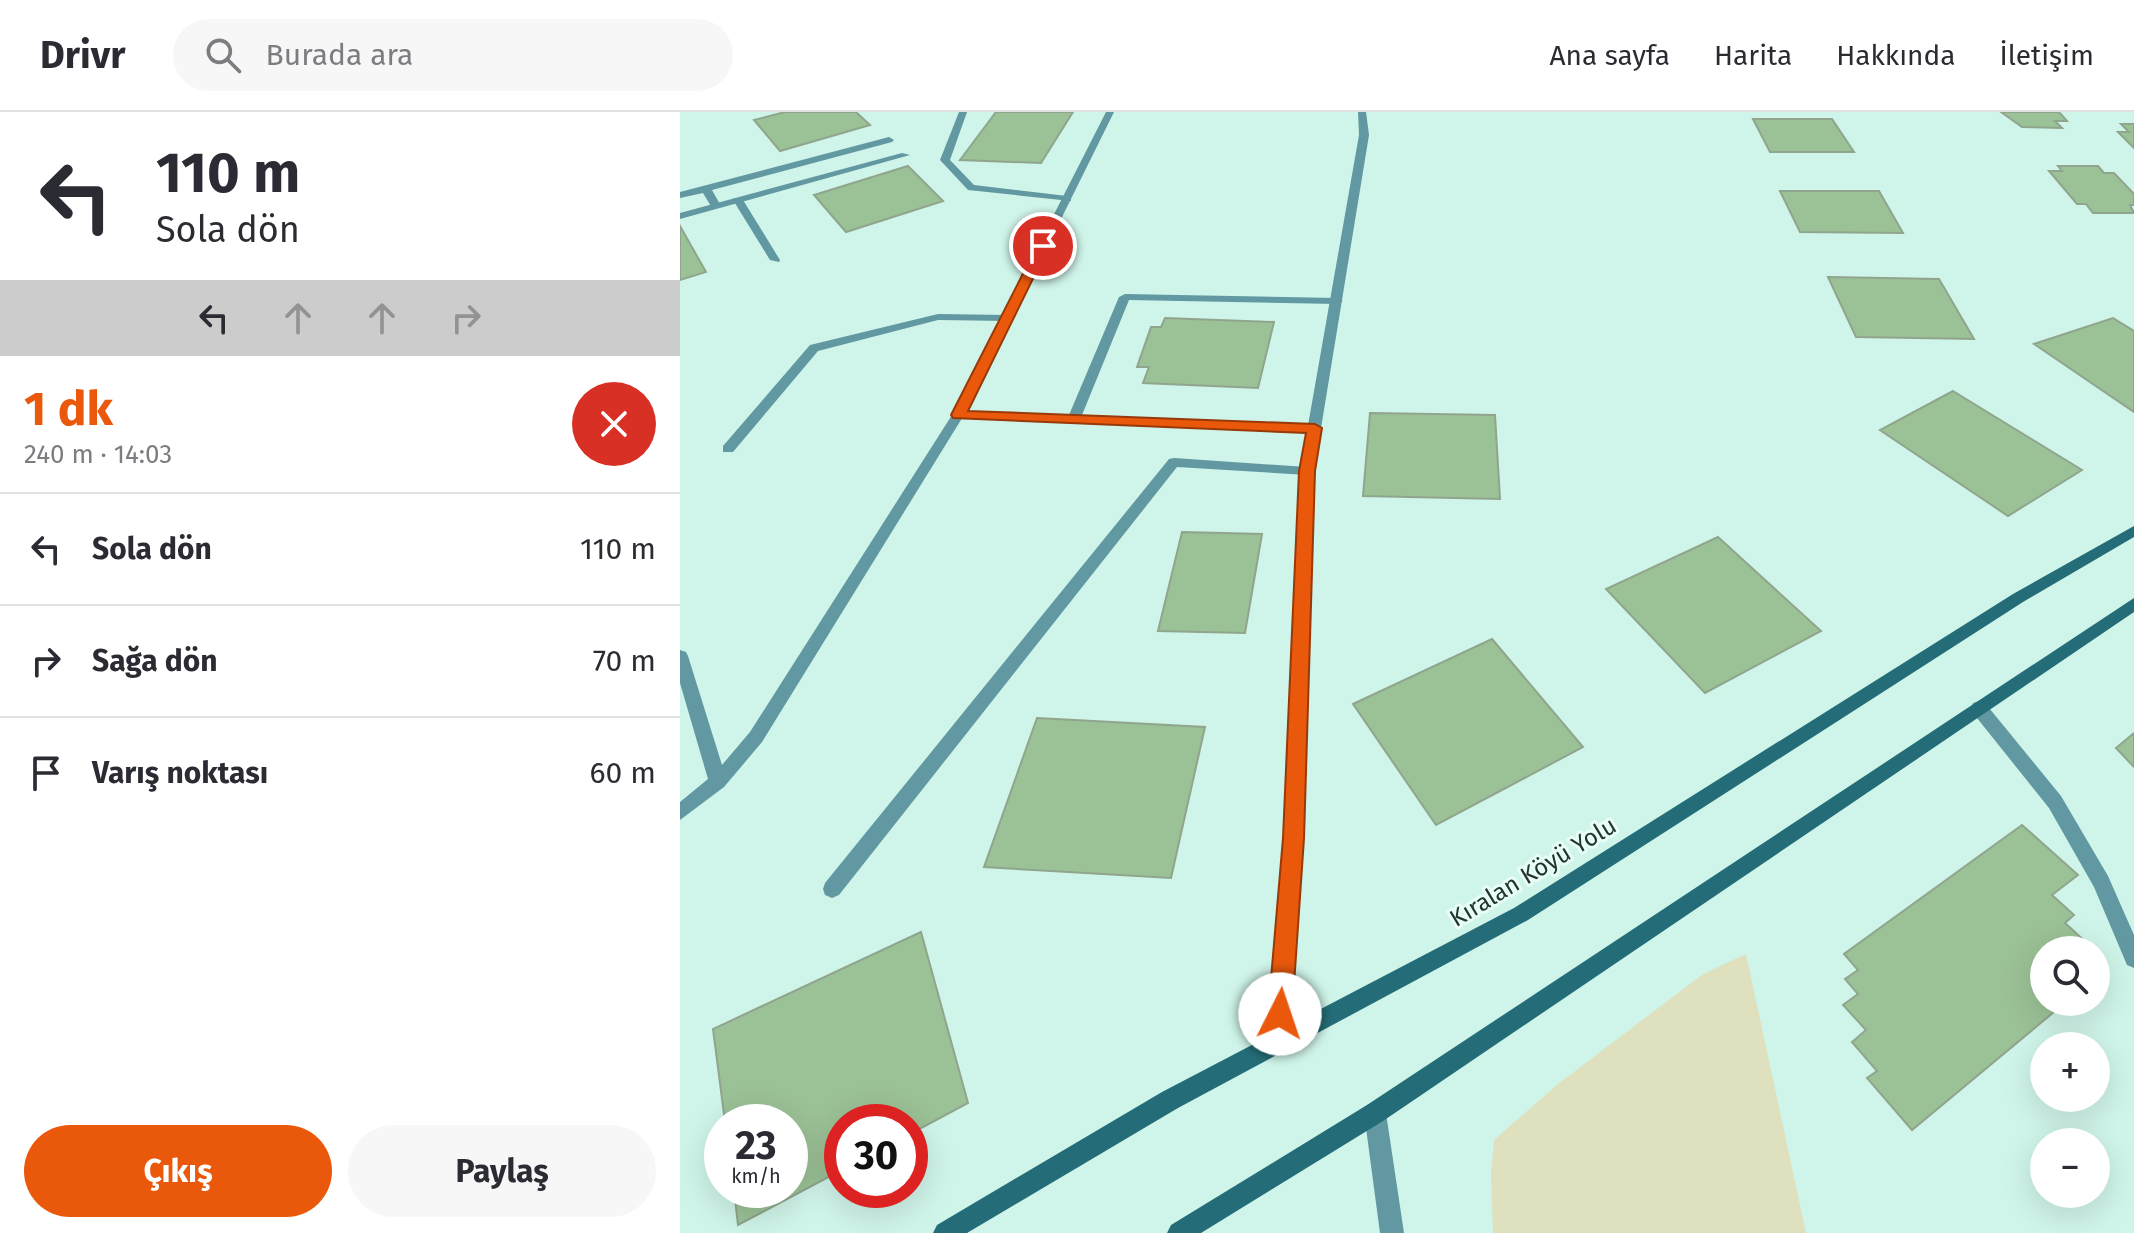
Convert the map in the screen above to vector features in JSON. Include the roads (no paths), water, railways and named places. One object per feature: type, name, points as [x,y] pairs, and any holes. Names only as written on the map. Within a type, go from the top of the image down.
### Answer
[{"type":"street","points":[[963,112],[945,160],[971,188],[1067,199]]},
{"type":"street","points":[[680,812],[718,782],[756,737],[958,415],[1110,112]]},
{"type":"street","points":[[1278,1043],[1293,838],[1307,471],[1364,135],[1362,112]]},
{"type":"street","points":[[680,195],[889,140]]},
{"type":"street","points":[[680,216],[905,155]]},
{"type":"street","points":[[706,189],[716,206]]},
{"type":"street","points":[[738,200],[775,260]]},
{"type":"street","points":[[1074,419],[1125,297],[1337,301]]},
{"type":"street","points":[[728,449],[814,348],[938,317],[1007,318]]},
{"type":"street","points":[[958,415],[1315,428]]},
{"type":"street","points":[[832,889],[1174,462],[1307,471]]},
{"type":"street","name":"Kıralan Köyü Yolu","points":[[945,1233],[1170,1100],[1521,914],[2018,598],[2134,531]]},
{"type":"street","points":[[1179,1233],[1375,1113],[2134,604]]},
{"type":"street","points":[[680,656],[718,782]]},
{"type":"street","points":[[1979,708],[2055,802],[2101,882],[2134,958]]},
{"type":"street","points":[[1375,1113],[1392,1233]]}]
